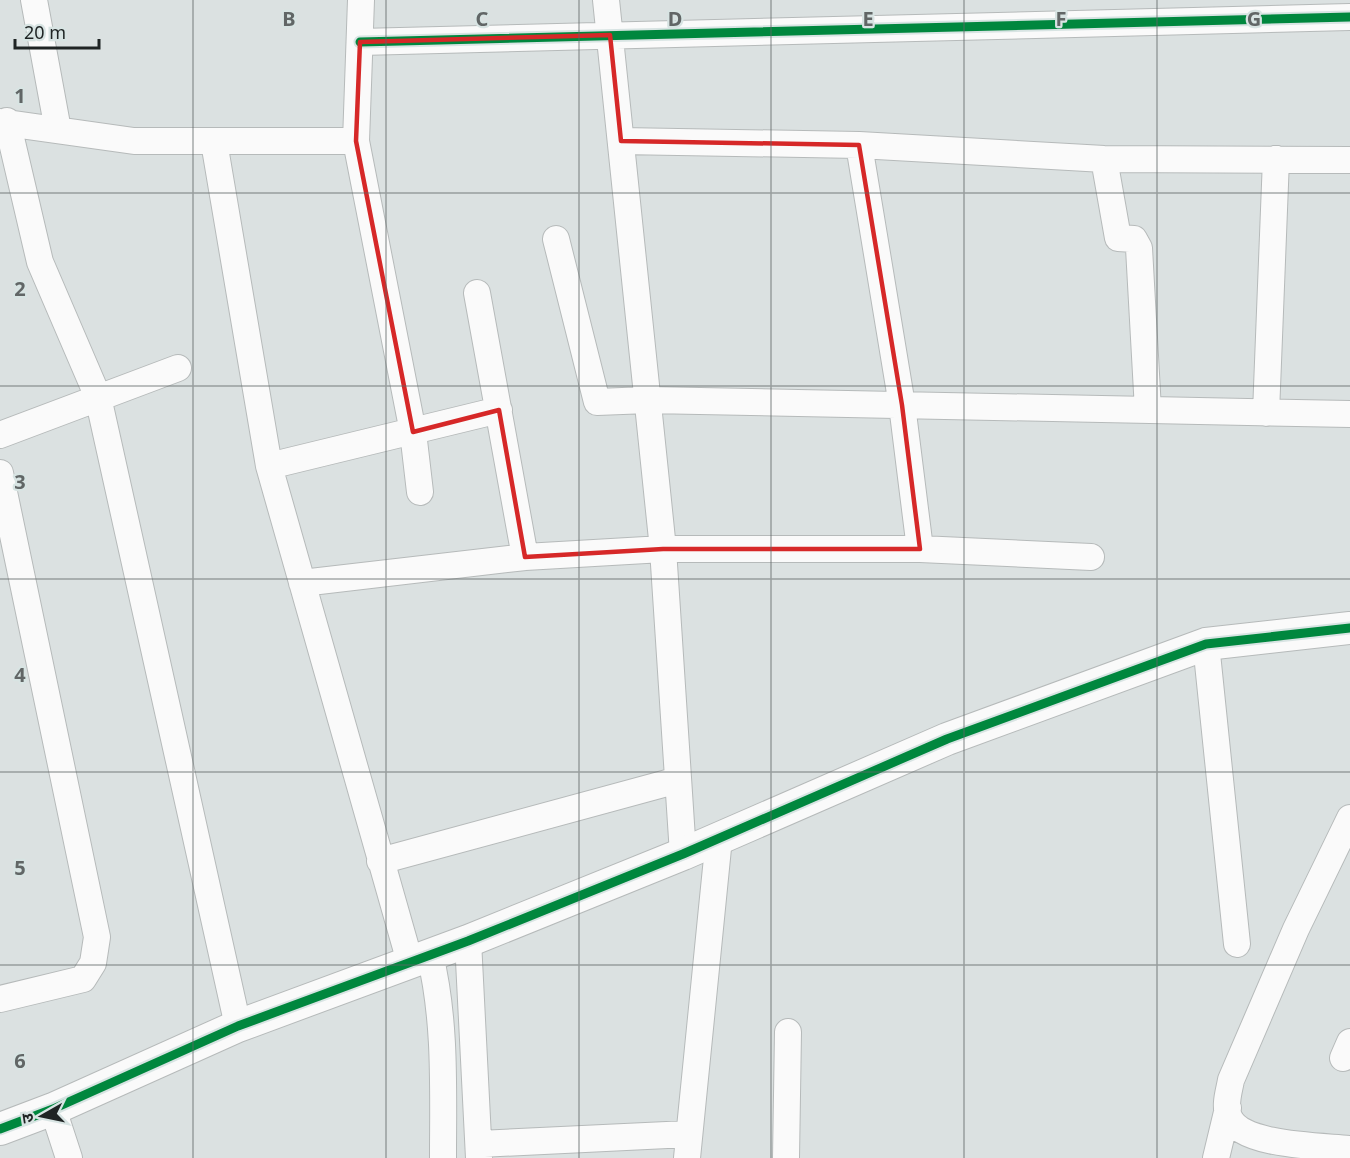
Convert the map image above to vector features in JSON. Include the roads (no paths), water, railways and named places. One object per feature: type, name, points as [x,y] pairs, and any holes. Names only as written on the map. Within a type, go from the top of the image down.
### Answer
[{"type":"street","points":[[34,0],[69,132]]},
{"type":"street","points":[[362,0],[356,141],[413,432],[420,492]]},
{"type":"street","points":[[606,0],[663,549],[683,854]]},
{"type":"street","points":[[360,42],[1350,17]]},
{"type":"street","points":[[238,1026],[98,397],[40,262],[15,155],[3,121],[134,141],[356,141]]},
{"type":"street","points":[[621,141],[859,144],[1104,159],[1350,160]]},
{"type":"street","points":[[214,142],[269,466],[380,861],[411,962],[439,991],[444,1032],[442,1158]]},
{"type":"street","points":[[859,144],[902,405],[920,549]]},
{"type":"street","points":[[0,184],[15,155]]},
{"type":"street","points":[[1104,159],[1118,238],[1134,239],[1139,248],[1148,411]]},
{"type":"street","points":[[1266,413],[1276,159]]},
{"type":"street","points":[[556,239],[597,402],[648,400],[1350,414]]},
{"type":"street","points":[[477,293],[525,557]]},
{"type":"street","points":[[0,435],[178,368]]},
{"type":"street","points":[[269,466],[499,410]]},
{"type":"street","points":[[0,473],[97,937],[93,963],[83,979],[0,999]]},
{"type":"street","points":[[302,583],[525,557],[663,549],[920,549],[1091,557]]},
{"type":"street","points":[[0,1130],[53,1109],[238,1026],[468,940],[683,854],[947,740],[1206,644],[1350,628]]},
{"type":"street","points":[[1206,644],[1237,944]]},
{"type":"street","points":[[380,861],[678,780]]},
{"type":"street","points":[[1216,1158],[1228,1108],[1231,1080],[1296,929],[1350,818]]},
{"type":"street","points":[[468,940],[479,1151],[687,1146],[719,837]]},
{"type":"street","points":[[786,1158],[788,1032]]},
{"type":"street","points":[[1228,1108],[1229,1117],[1240,1130],[1257,1138],[1350,1149]]},
{"type":"street","points":[[53,1109],[69,1158]]}]
